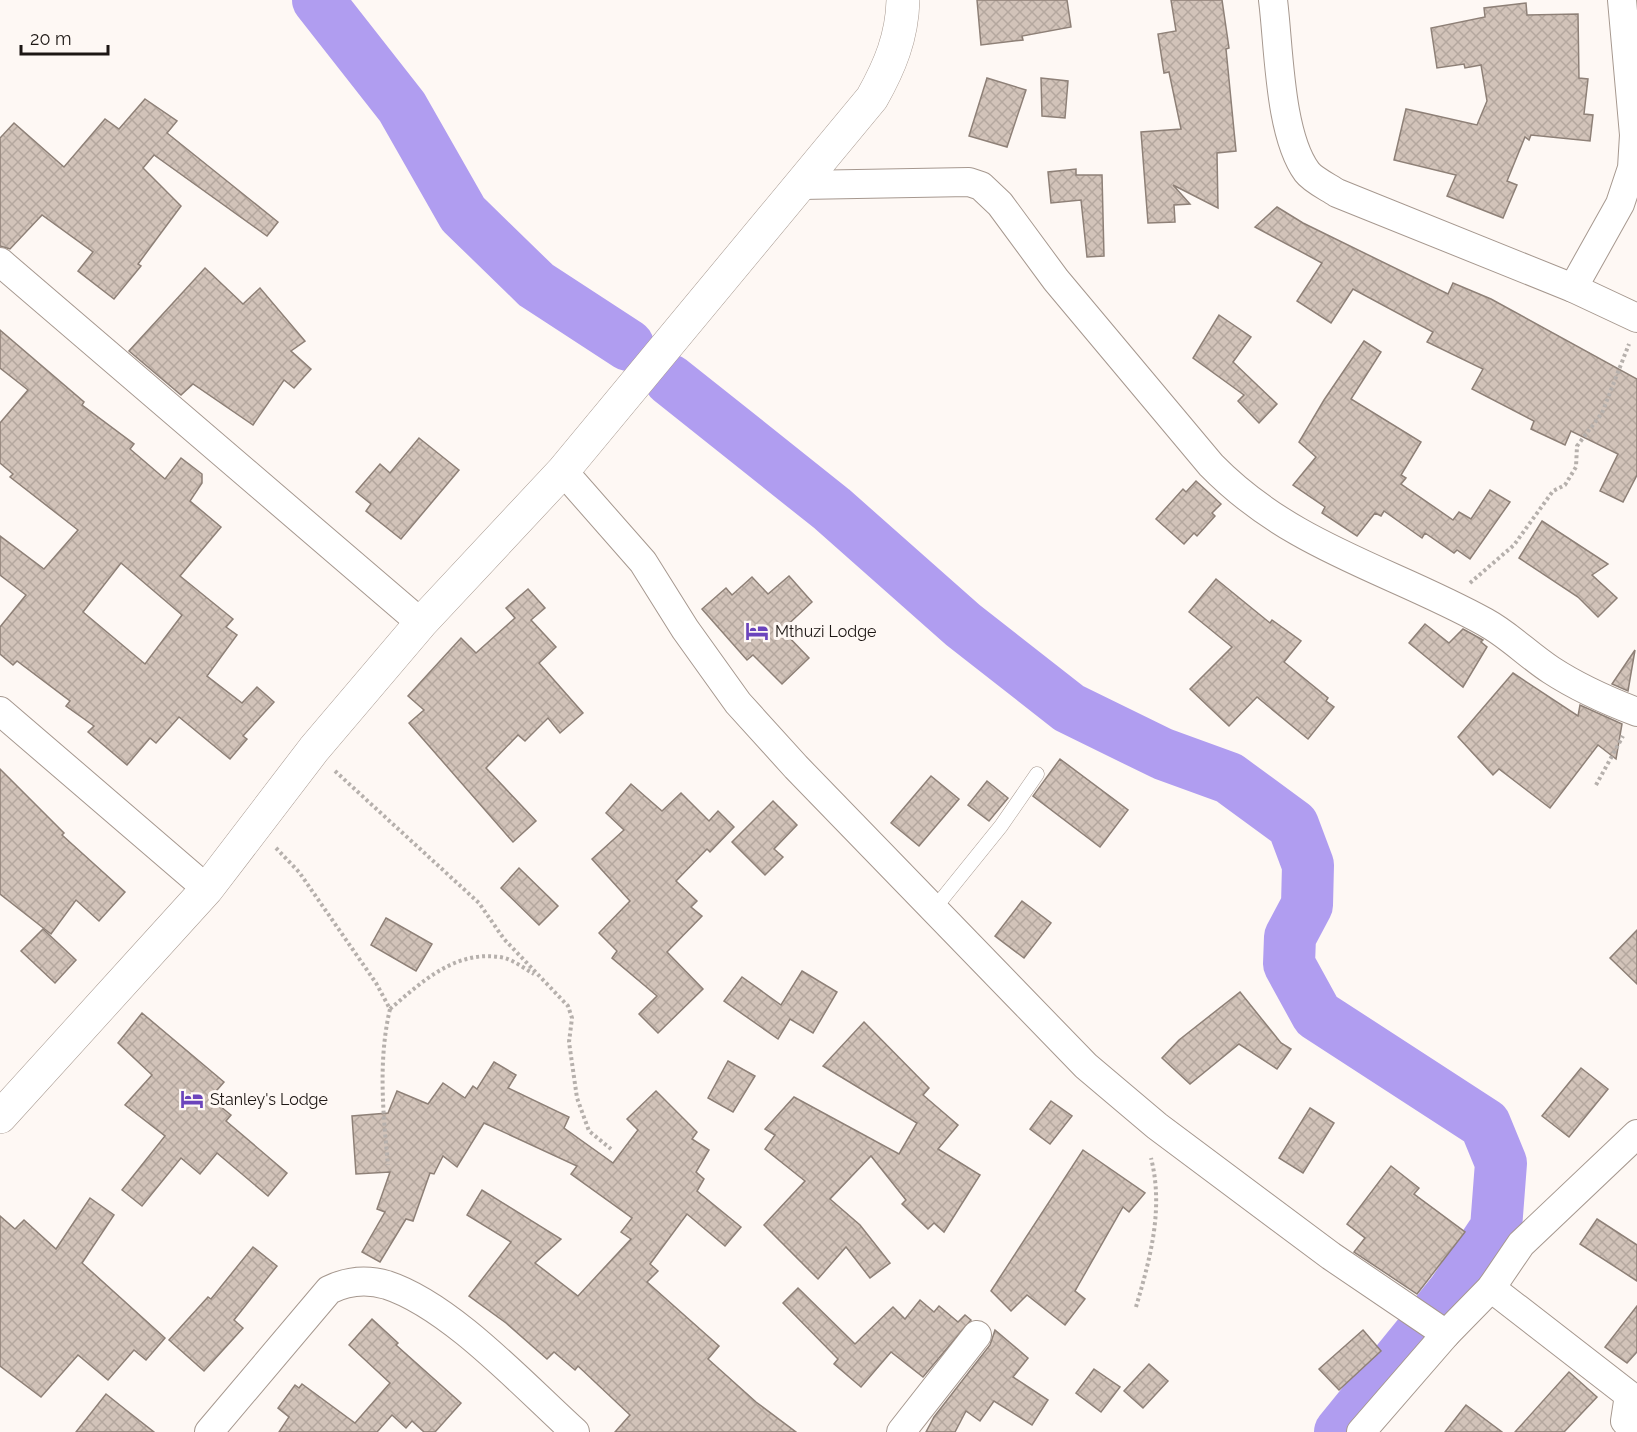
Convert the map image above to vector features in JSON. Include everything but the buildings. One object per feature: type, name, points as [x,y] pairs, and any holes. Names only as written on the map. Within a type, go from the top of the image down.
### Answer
[{"type":"street","points":[[0,1117],[207,889],[315,749],[421,623],[563,471],[872,98],[887,72],[898,43],[903,0]]},
{"type":"street","points":[[1274,0],[1287,122],[1294,149],[1308,173],[1337,193],[1573,288],[1633,330]]},
{"type":"street","points":[[1573,288],[1620,204],[1632,168],[1634,135],[1622,0]]},
{"type":"street","points":[[801,184],[969,182],[981,186],[1000,204],[1056,280],[1211,465],[1237,492],[1301,535],[1457,607],[1499,630],[1552,671],[1631,722]]},
{"type":"street","points":[[0,262],[421,623]]},
{"type":"street","points":[[563,471],[643,562],[685,629],[738,703],[796,767],[1086,1066],[1157,1126],[1331,1256],[1446,1334]]},
{"type":"street","points":[[0,711],[207,889]]},
{"type":"street","points":[[1360,1432],[1446,1334],[1491,1288],[1521,1244],[1637,1134]]},
{"type":"street","points":[[209,1432],[329,1290],[348,1281],[387,1285],[446,1316],[575,1432]]},
{"type":"street","points":[[1491,1288],[1629,1395],[1625,1421],[1635,1432]]},
{"type":"street","points":[[902,1432],[977,1335]]},
{"type":"lane","points":[[933,909],[1001,826],[1037,774]]},
{"type":"path","points":[[1457,607],[1463,590],[1514,545],[1553,491],[1565,485],[1576,467],[1577,446],[1602,413],[1633,330]]},
{"type":"path","points":[[1596,785],[1631,722]]},
{"type":"path","points":[[315,749],[401,834],[479,903],[504,939],[568,1006],[572,1018],[569,1041],[577,1098],[589,1131],[611,1149]]},
{"type":"path","points":[[255,826],[299,872],[376,983],[390,1009]]},
{"type":"path","points":[[388,1166],[384,1124],[382,1042],[390,1009],[434,972],[459,961],[482,956],[507,959],[537,976]]},
{"type":"path","points":[[1136,1308],[1154,1245],[1156,1177],[1149,1151],[1157,1126]]},
{"type":"waterway","points":[[318,0],[402,107],[463,214],[536,285],[628,345]]},
{"type":"waterway","points":[[670,380],[832,509],[963,625],[1069,708],[1163,754],[1229,778],[1293,825],[1308,865],[1307,905],[1290,937],[1289,964],[1317,1015],[1485,1124],[1501,1163],[1496,1228],[1454,1291],[1433,1317]]},
{"type":"waterway","points":[[1340,1432],[1423,1330]]},
{"type":"place","name":"Mthuzi Lodge","points":[[757,631]]},
{"type":"place","name":"Stanley's Lodge","points":[[192,1099]]}]
